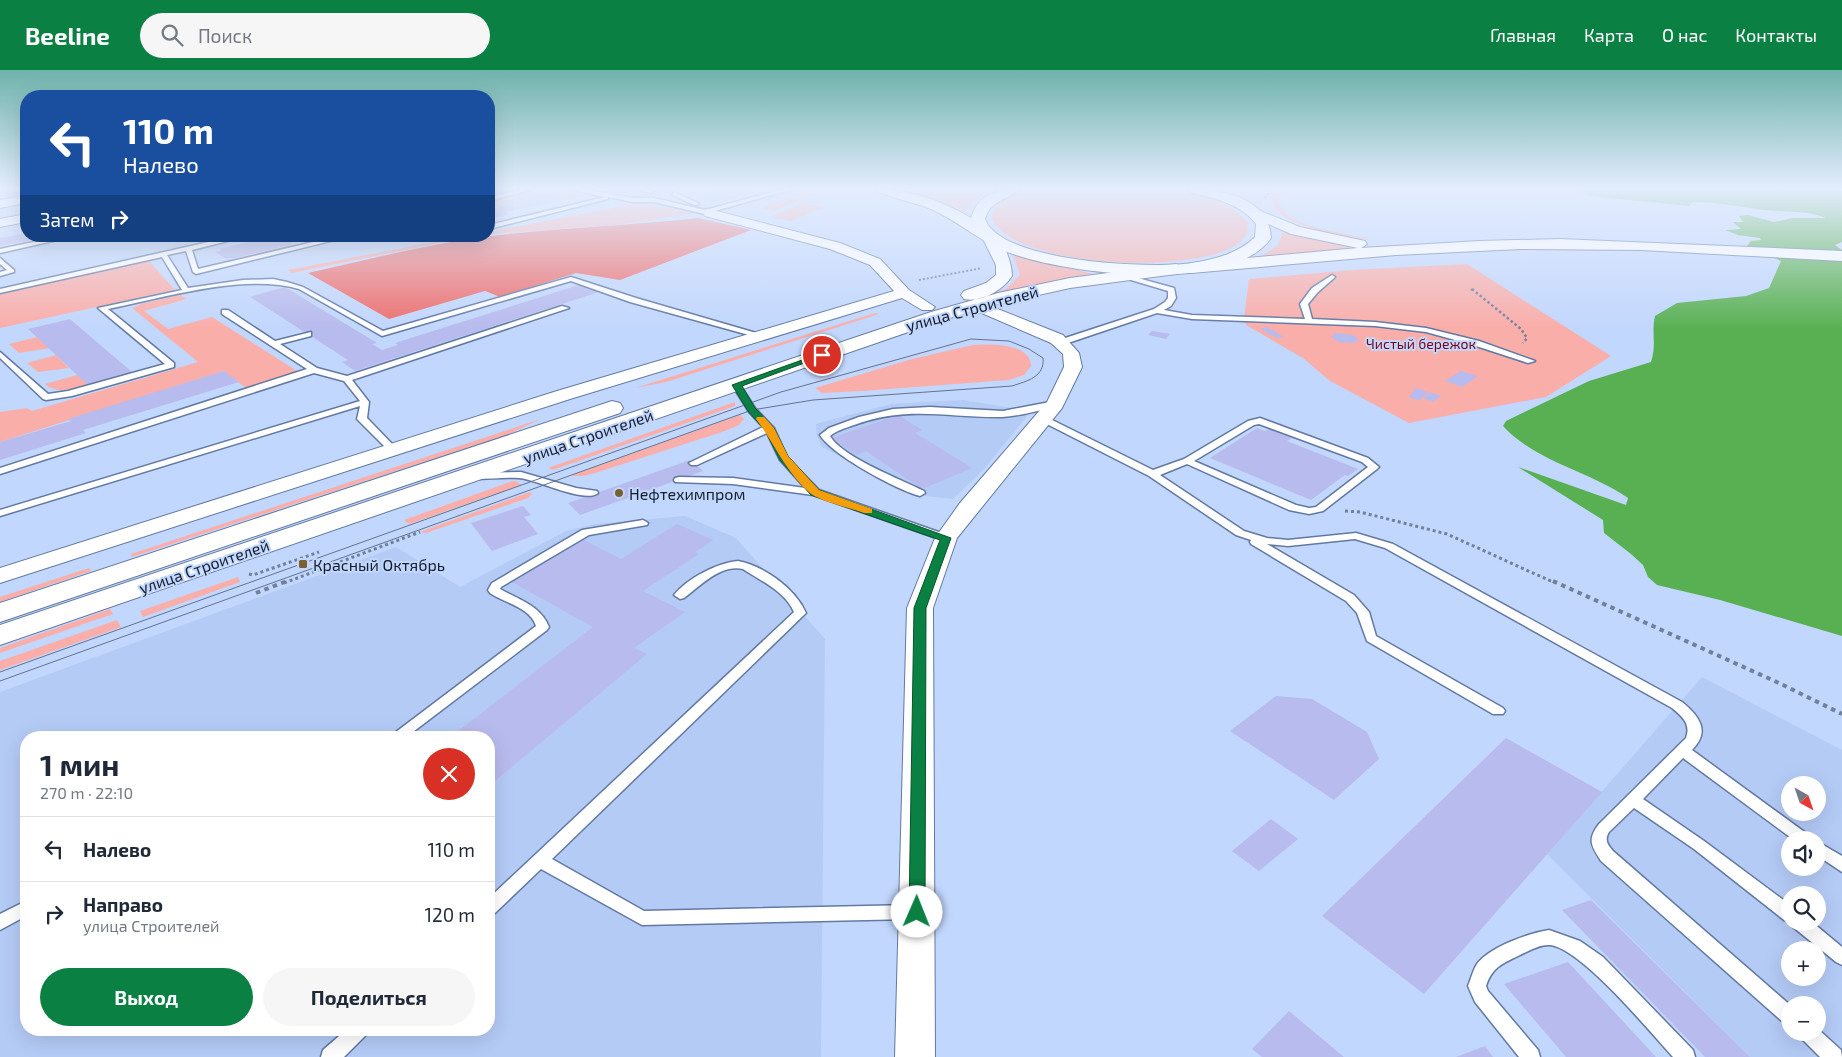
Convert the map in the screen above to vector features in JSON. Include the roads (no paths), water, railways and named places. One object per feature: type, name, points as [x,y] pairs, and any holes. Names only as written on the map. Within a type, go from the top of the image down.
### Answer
[{"type":"main road","points":[[988,235],[1019,250],[1067,262],[1130,268],[1187,268],[1456,246]]},
{"type":"main road","name":"улица Строителей","points":[[0,613],[660,391],[982,291],[1001,280],[1005,273],[1004,265],[988,235]]},
{"type":"main road","points":[[1187,268],[1232,258],[1253,248],[1263,238],[1263,235]]},
{"type":"main road","points":[[1314,235],[1340,241],[1387,246],[1564,244],[1842,256]]},
{"type":"main road","name":"улица Строителей","points":[[0,635],[907,326],[975,305],[1070,283],[1187,268]]},
{"type":"street","points":[[795,235],[835,246],[875,262],[901,289],[927,307]]},
{"type":"street","points":[[0,576],[901,289]]},
{"type":"street","points":[[915,1057],[920,608],[946,538],[968,508],[1049,411],[1073,367],[1071,353],[1062,342],[1042,331],[975,305]]},
{"type":"lane","points":[[0,251],[43,242]]},
{"type":"lane","points":[[0,291],[219,242]]},
{"type":"lane","points":[[188,249],[196,272],[323,242]]},
{"type":"lane","points":[[164,255],[186,291]]},
{"type":"lane","points":[[0,260],[12,271],[0,274]]},
{"type":"lane","points":[[1062,342],[1157,311],[1168,304],[1172,298],[1171,290],[1123,276]]},
{"type":"lane","points":[[1309,321],[1304,304],[1315,290],[1332,277]]},
{"type":"lane","points":[[0,354],[46,397],[69,394],[171,365],[102,308],[227,284],[279,282],[301,288],[382,334],[571,279],[633,300],[759,335]]},
{"type":"lane","points":[[226,312],[314,370],[347,379],[565,308]]},
{"type":"lane","points":[[1157,311],[1192,317],[1375,324],[1426,330],[1476,343],[1531,362]]},
{"type":"lane","points":[[344,323],[356,320]]},
{"type":"lane","points":[[273,344],[308,334]]},
{"type":"lane","points":[[0,471],[314,370]]},
{"type":"lane","points":[[347,379],[365,402],[362,419],[393,450]]},
{"type":"lane","points":[[736,385],[752,410],[769,428],[784,458],[815,492]]},
{"type":"lane","points":[[0,513],[365,402]]},
{"type":"lane","points":[[920,493],[839,451],[826,440],[825,435],[832,430],[854,422],[893,412],[935,410],[1003,414],[1049,411],[1152,474],[1240,533],[1350,598],[1363,612],[1371,638],[1498,711]]},
{"type":"lane","points":[[1152,474],[1187,461],[1250,423],[1260,421],[1281,427],[1372,464],[1374,467],[1315,510],[1293,508],[1187,461]]},
{"type":"lane","points":[[694,464],[769,428]]},
{"type":"lane","points":[[470,476],[521,475],[575,491],[593,493]]},
{"type":"lane","points":[[679,480],[733,481],[815,492],[946,538]]},
{"type":"lane","points":[[404,731],[543,627],[542,620],[536,614],[494,590],[496,585],[586,532],[643,523]]},
{"type":"lane","points":[[1240,533],[1266,541],[1288,543],[1356,536],[1389,546],[1677,705],[1689,715],[1696,725],[1696,733],[1682,750],[1598,835],[1599,844],[1607,856],[1781,1009]]},
{"type":"lane","points":[[495,902],[800,613],[798,603],[790,596],[747,566],[739,563],[728,564],[719,568],[680,595]]},
{"type":"lane","points":[[1682,750],[1793,831]]},
{"type":"lane","points":[[1633,800],[1699,845],[1781,908]]},
{"type":"lane","points":[[1826,854],[1842,866]]},
{"type":"lane","points":[[540,860],[642,918],[917,912]]},
{"type":"lane","points":[[0,923],[20,911]]},
{"type":"lane","points":[[1810,931],[1842,957]]},
{"type":"lane","points":[[1530,1057],[1481,996],[1477,986],[1482,970],[1497,957],[1538,939],[1549,937],[1574,946],[1597,963],[1686,1057]]},
{"type":"lane","points":[[330,1057],[353,1036]]},
{"type":"lane","points":[[1817,1041],[1834,1057]]},
{"type":"tram line","points":[[0,672],[781,392],[971,339],[1009,341],[1029,349],[1043,358],[1043,364],[1038,374],[1029,380],[1012,386],[813,400],[752,410],[0,681]]},
{"type":"place","name":"Нефтехимпром","points":[[619,493]]},
{"type":"place","name":"Красный Октябрь","points":[[303,564]]},
{"type":"park label","name":"Чистый бережок","points":[[1421,343]]}]
